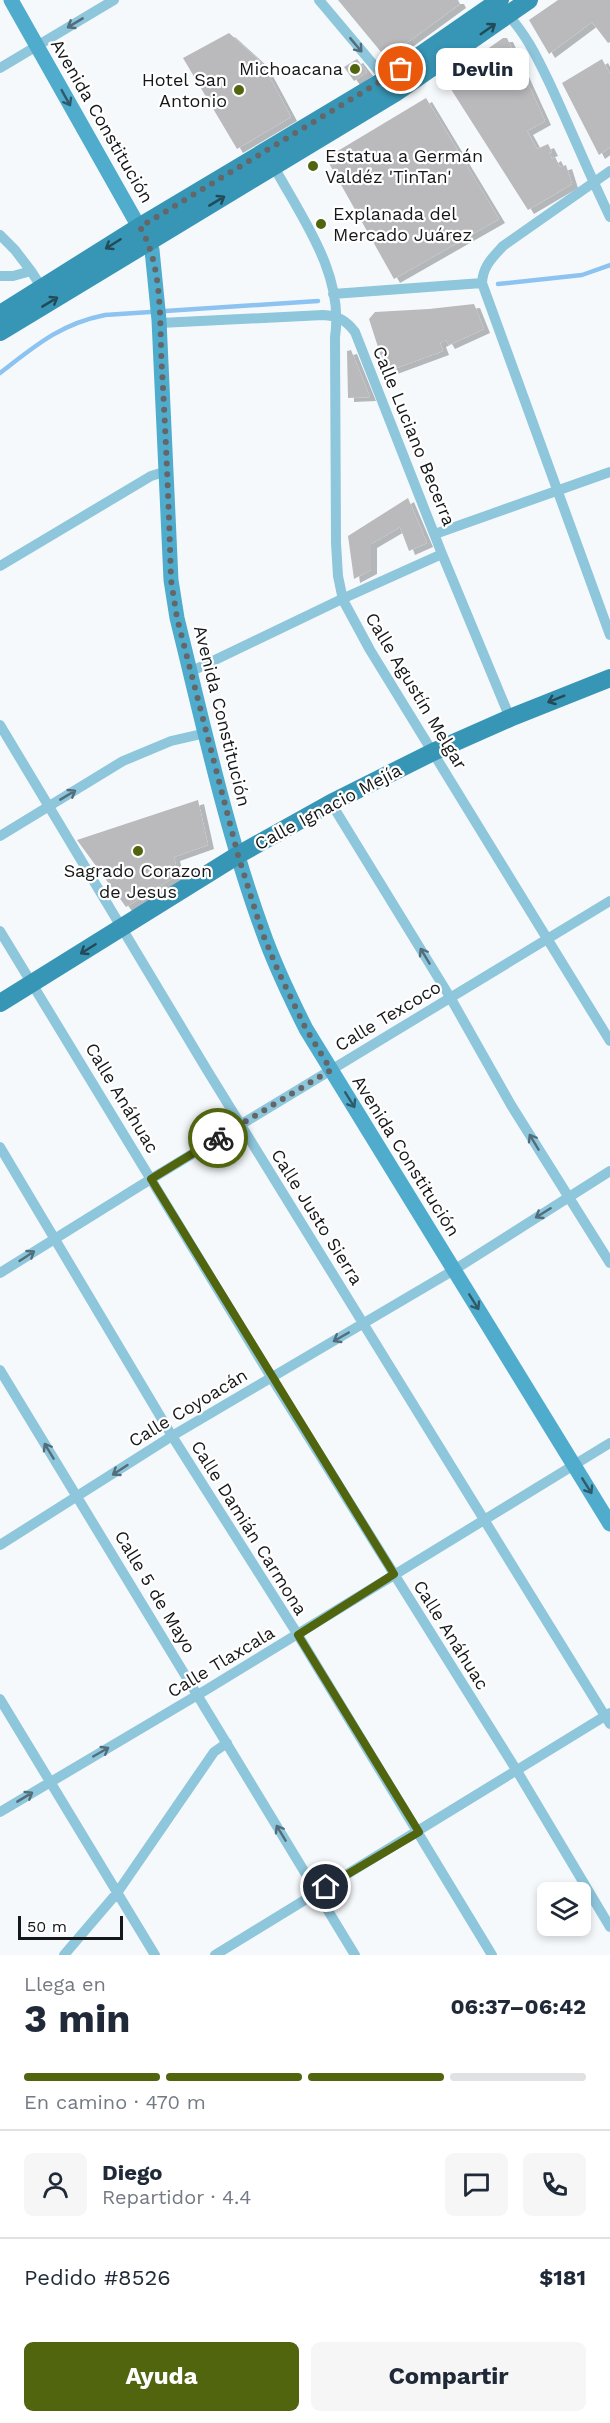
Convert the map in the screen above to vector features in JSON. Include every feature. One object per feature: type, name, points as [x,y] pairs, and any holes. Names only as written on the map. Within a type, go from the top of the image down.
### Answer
[{"type":"main road","points":[[0,314],[42,288],[144,234],[390,86],[499,4],[529,0]]},
{"type":"main road","points":[[0,332],[144,234]]},
{"type":"main road","name":"Calle Ignacio Mejía","points":[[0,1003],[238,855],[331,803],[433,752],[610,678]]},
{"type":"street","name":"Avenida Constitución","points":[[11,0],[144,234],[155,266],[160,321],[171,580],[177,618],[238,855],[262,932],[306,1029],[610,1524]]},
{"type":"street","points":[[0,68],[114,0]]},
{"type":"street","points":[[318,0],[390,86]]},
{"type":"street","points":[[499,4],[517,25],[535,54],[610,217]]},
{"type":"street","points":[[610,171],[503,246],[490,260],[482,278],[610,635]]},
{"type":"street","points":[[160,321],[323,315],[338,317],[322,252],[278,174]]},
{"type":"street","points":[[0,235],[15,250],[42,288]]},
{"type":"street","points":[[0,276],[13,276],[31,271]]},
{"type":"street","points":[[333,294],[482,278]]},
{"type":"street","name":"Calle Luciano Becerra","points":[[338,317],[348,323],[355,332],[442,554],[510,718]]},
{"type":"street","name":"Calle Agustín Melgar","points":[[338,317],[335,337],[336,543],[338,576],[343,600],[370,650],[610,1041]]},
{"type":"street","points":[[0,566],[151,476],[167,471]]},
{"type":"street","points":[[435,534],[610,472]]},
{"type":"street","points":[[190,672],[442,554]]},
{"type":"street","name":"Calle Justo Sierra","points":[[0,725],[241,1124],[608,1718]]},
{"type":"street","points":[[0,836],[147,749],[206,733]]},
{"type":"street","points":[[331,803],[610,1263]]},
{"type":"street","name":"Calle Texcoco","points":[[0,1273],[610,901]]},
{"type":"street","name":"Calle Anáhuac","points":[[0,931],[271,1377],[517,1771],[610,1927]]},
{"type":"street","name":"Calle Damián Carmona","points":[[0,1147],[172,1436],[298,1635],[492,1955]]},
{"type":"street","name":"Calle Coyoacán","points":[[0,1545],[172,1436],[454,1269],[610,1171]]},
{"type":"street","name":"Calle 5 de Mayo","points":[[0,1370],[355,1955]]},
{"type":"street","name":"Calle Tlaxcala","points":[[0,1812],[298,1635],[610,1443]]},
{"type":"street","points":[[0,1699],[155,1955]]},
{"type":"street","points":[[215,1955],[608,1718]]},
{"type":"street","points":[[64,1955],[117,1893],[214,1752],[227,1743]]},
{"type":"building","points":[[338,0],[458,0],[460,4],[386,58]]},
{"type":"building","points":[[558,0],[610,0],[610,42],[608,43],[592,22],[549,54],[529,20]]},
{"type":"building","name":"Hotel San Antonio","points":[[229,33],[262,63],[291,117],[237,149],[183,58]]},
{"type":"building","points":[[503,38],[507,38],[545,121],[527,131],[537,149],[548,144],[552,152],[549,153],[552,159],[555,157],[560,167],[566,165],[572,184],[528,210],[446,78]]},
{"type":"building","name":"Michoacana","points":[[357,59],[367,72],[354,81],[344,67]]},
{"type":"building","points":[[602,59],[610,74],[610,147],[599,155],[562,83]]},
{"type":"building","points":[[426,98],[499,219],[394,279],[326,158]]},
{"type":"building","points":[[474,304],[484,329],[449,345],[446,340],[440,343],[443,351],[386,372],[369,319],[375,312]]},
{"type":"building","points":[[351,350],[370,397],[348,398],[347,351]]},
{"type":"building","points":[[408,498],[427,543],[409,551],[400,527],[371,544],[371,570],[354,579],[348,536]]},
{"type":"building","name":"Sagrado Corazon de Jesus","points":[[198,800],[208,845],[174,857],[178,875],[126,907],[77,840]]},
{"type":"waterway","points":[[498,284],[582,275],[610,265]]},
{"type":"waterway","points":[[0,373],[61,330],[105,315],[318,301]]},
{"type":"way so far","points":[[218,1138],[331,1070],[306,1029],[262,932],[238,855],[177,618],[171,580],[155,266],[152,250],[140,227],[401,69]]},
{"type":"place","name":"Michoacana","points":[[355,69]]},
{"type":"place","name":"Devlin","points":[[401,69]]},
{"type":"place","name":"Hotel San Antonio","points":[[239,90]]},
{"type":"place","name":"Estatua a Germán Valdéz 'TinTan'","points":[[313,166]]},
{"type":"place","name":"Explanada del Mercado Juárez","points":[[321,224]]},
{"type":"place","name":"Sagrado Corazon de Jesus","points":[[138,851]]},
{"type":"route","points":[[218,1138],[151,1179],[394,1574],[298,1635],[419,1832],[326,1887]]}]
